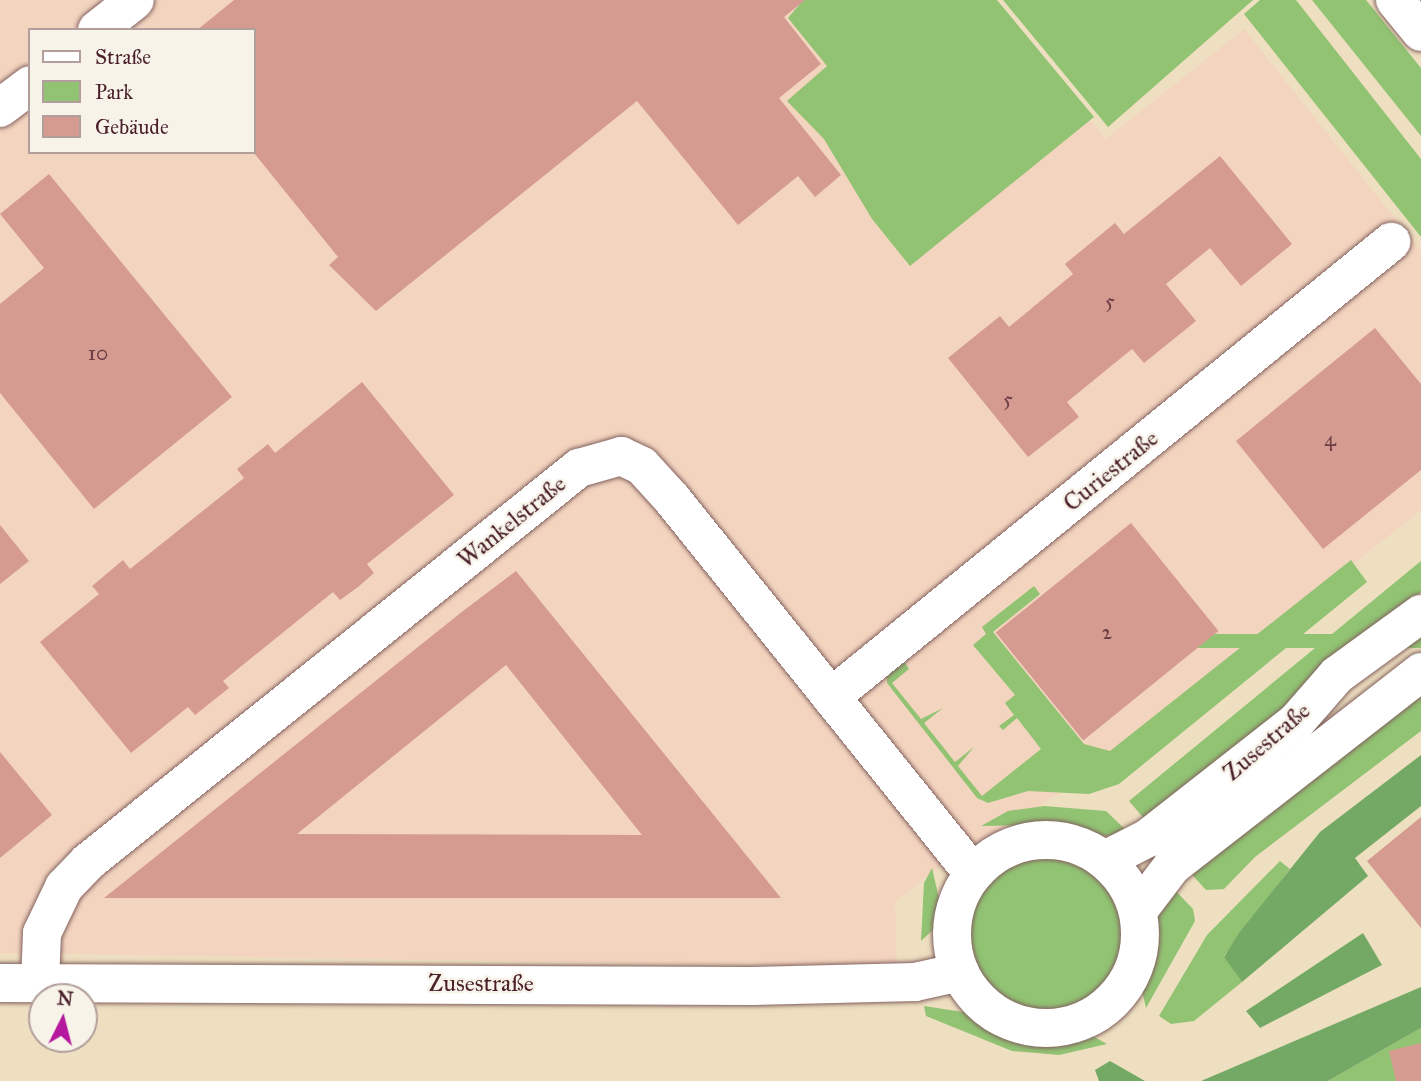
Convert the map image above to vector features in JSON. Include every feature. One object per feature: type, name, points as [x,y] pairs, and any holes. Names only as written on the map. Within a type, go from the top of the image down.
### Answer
[{"type":"main road","points":[[100,28],[135,0]]},
{"type":"main road","points":[[1395,0],[1421,32]]},
{"type":"main road","points":[[0,108],[28,87]]},
{"type":"main road","name":"Curiestraße","points":[[831,697],[1391,242]]},
{"type":"main road","name":"Wankelstraße","points":[[40,983],[42,933],[64,887],[88,862],[579,468],[621,456],[642,466],[973,874]]},
{"type":"main road","name":"Zusestraße","points":[[1105,860],[1170,822],[1296,722],[1336,675],[1421,614]]},
{"type":"main road","name":"Zusestraße","points":[[1138,911],[1172,866],[1421,672]]},
{"type":"main road","points":[[1022,842],[1079,845],[1105,860],[1126,883],[1138,911],[1141,938],[1123,989],[1079,1022],[1023,1025],[975,996],[960,972],[953,921],[973,874],[1022,842]]},
{"type":"main road","name":"Zusestraße","points":[[98,983],[752,986],[915,982],[960,972]]},
{"type":"main road","name":"Zusestraße","points":[[0,983],[28,983]]},
{"type":"shaded area","points":[[0,0],[991,0],[1106,139],[1244,29],[1421,251],[1421,510],[1081,780],[934,870],[895,903],[897,967],[0,953]]},
{"type":"green space","points":[[803,0],[997,0],[1094,117],[910,266],[872,219],[824,139],[787,101],[827,66],[788,18]]},
{"type":"green space","points":[[1003,0],[1253,0],[1108,127]]},
{"type":"green space","points":[[1260,0],[1296,0],[1421,159],[1421,237],[1244,14]]},
{"type":"green space","points":[[1312,0],[1366,0],[1421,68],[1421,136]]},
{"type":"green space","points":[[1351,560],[1367,582],[1119,784],[1089,794],[1028,791],[988,803],[977,798],[887,683],[887,674],[904,661],[909,669],[892,683],[921,719],[943,708],[924,723],[955,762],[974,747],[958,766],[982,796],[1041,749],[1017,718],[1003,730],[999,726],[1014,715],[1005,703],[1015,695],[973,645],[986,634],[982,627],[1034,586],[1040,594],[993,632],[1084,744],[1110,751]]},
{"type":"green space","points":[[1421,561],[1421,592],[1309,681],[1284,716],[1148,823],[1129,801]]},
{"type":"green space","points":[[1092,634],[1421,634],[1421,648],[1092,648]]},
{"type":"green space","points":[[1421,692],[1421,731],[1255,857],[1224,889],[1206,890],[1186,868]]},
{"type":"green space","points":[[1421,755],[1421,806],[1355,858],[1368,876],[1242,982],[1224,957],[1239,933],[1320,832]]},
{"type":"green space","points":[[1044,806],[1106,811],[1129,833],[1104,836],[1066,824],[981,826],[1008,811]]},
{"type":"green space","points":[[1046,859],[1075,865],[1100,881],[1116,906],[1122,935],[1116,964],[1100,989],[1075,1005],[1046,1011],[1017,1005],[992,989],[976,964],[970,935],[976,906],[992,881],[1017,865]]},
{"type":"green space","points":[[1280,861],[1290,869],[1224,956],[1242,982],[1194,1021],[1171,1024],[1159,1016],[1207,935]]},
{"type":"green space","points":[[932,868],[941,907],[936,927],[921,941],[924,883]]},
{"type":"green space","points":[[1170,885],[1193,909],[1195,921],[1146,1008],[1141,986],[1156,952],[1158,904]]},
{"type":"green space","points":[[1363,933],[1382,965],[1260,1028],[1246,1011]]},
{"type":"green space","points":[[1421,987],[1421,1028],[1328,1081],[1201,1081]]},
{"type":"green space","points":[[924,1006],[976,1014],[1010,1033],[1053,1041],[1089,1034],[1107,1044],[1059,1055],[1012,1051],[926,1016]]},
{"type":"green space","points":[[1421,1028],[1421,1081],[1328,1081]]},
{"type":"green space","points":[[1110,1061],[1145,1081],[1099,1081],[1095,1070]]},
{"type":"building","points":[[234,0],[805,0],[784,17],[821,64],[779,98],[841,175],[815,197],[798,176],[738,225],[637,101],[376,311],[329,265],[338,257],[255,154],[256,28],[199,28]]},
{"type":"building","points":[[1220,156],[1292,244],[1241,286],[1210,248],[1166,284],[1196,321],[1144,363],[1132,349],[1067,402],[1079,417],[1028,457],[948,358],[1000,316],[1009,327],[1073,274],[1065,264],[1115,223],[1124,234]]},
{"type":"building","points":[[49,174],[232,397],[94,509],[0,393],[0,304],[44,268],[0,214]]},
{"type":"building","points":[[1375,328],[1421,384],[1421,470],[1323,549],[1236,441]]},
{"type":"building","points":[[362,382],[454,495],[367,564],[374,573],[358,587],[340,600],[333,592],[223,681],[229,688],[195,715],[188,707],[131,753],[40,642],[99,594],[92,586],[123,560],[130,569],[244,478],[237,469],[268,444],[275,453]]},
{"type":"building","points":[[1131,523],[1218,631],[1083,741],[996,633]]},
{"type":"building","points":[[0,525],[29,561],[0,584]]},
{"type":"building","points":[[516,571],[781,898],[104,898]],"holes":[[[506,665],[642,835],[297,834]]]},
{"type":"building","points":[[0,752],[52,815],[0,858]]},
{"type":"building","points":[[1421,817],[1421,928],[1367,861]]},
{"type":"building","points":[[1421,1043],[1421,1081],[1396,1081],[1389,1051]]}]
